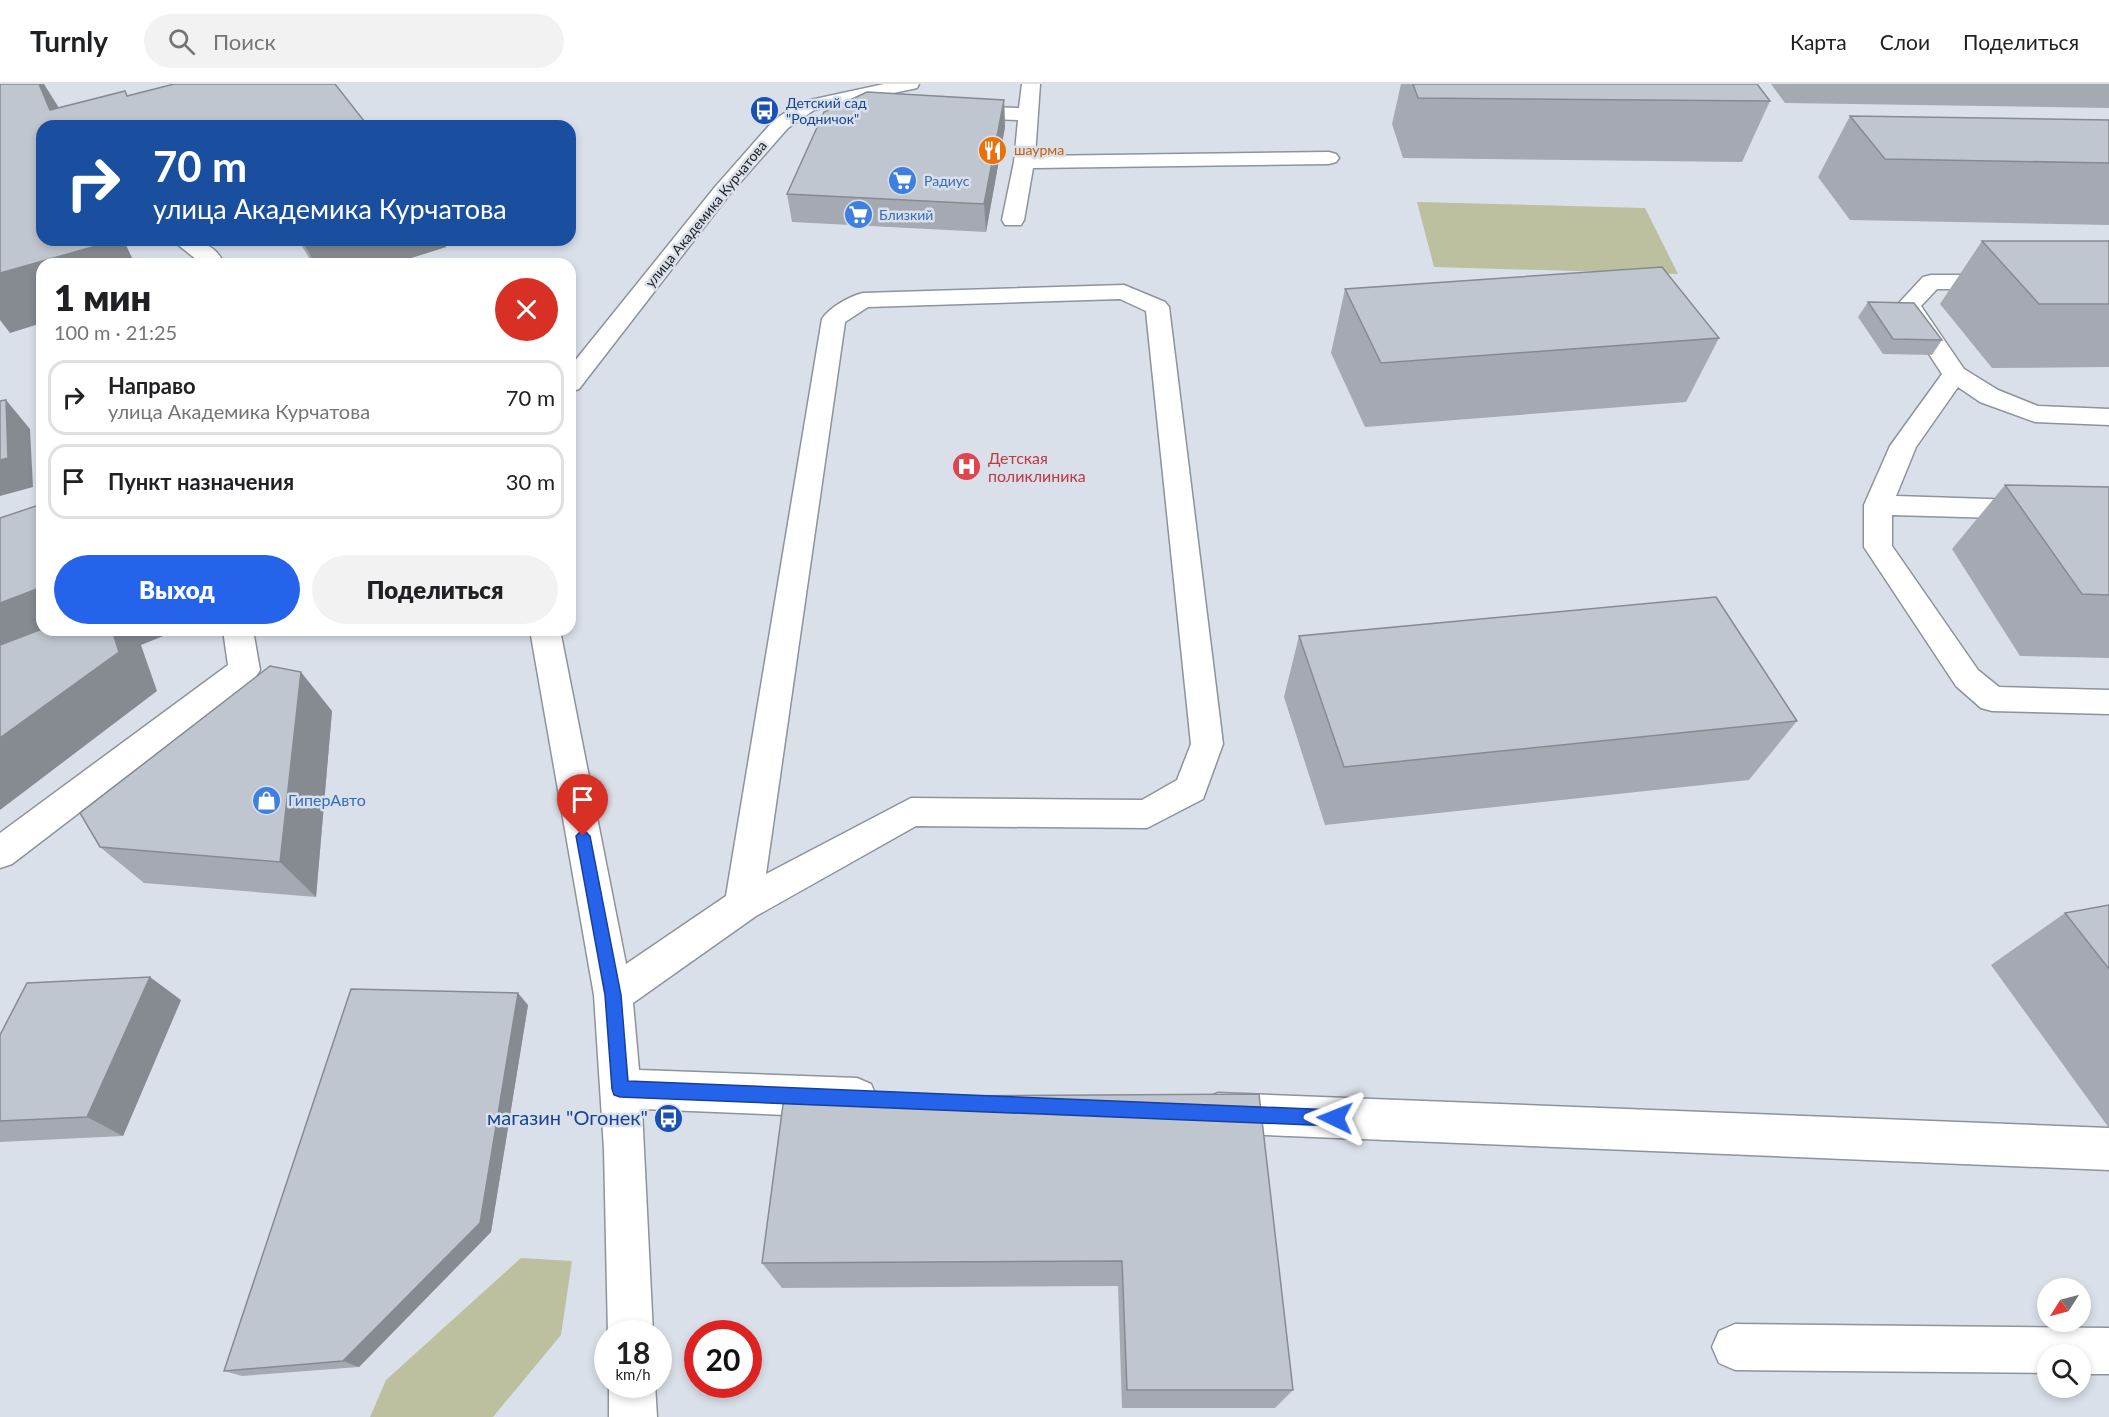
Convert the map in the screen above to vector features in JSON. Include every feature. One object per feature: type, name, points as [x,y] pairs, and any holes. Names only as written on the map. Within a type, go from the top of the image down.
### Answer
[{"type":"street","name":"улица Академика Курчатова","points":[[576,376],[722,191],[781,124],[808,106],[910,84]]},
{"type":"street","points":[[1013,220],[1024,162],[1031,84]]},
{"type":"street","points":[[937,111],[1029,114]]},
{"type":"street","points":[[1024,162],[1329,158]]},
{"type":"street","points":[[192,246],[210,258]]},
{"type":"street","points":[[2026,282],[1930,282],[1910,305],[1955,374],[1989,396],[2035,414],[2109,417]]},
{"type":"street","points":[[613,995],[743,905],[911,812],[1147,814],[1191,789],[1207,744],[1157,307],[1124,292],[863,300],[834,318],[743,905]]},
{"type":"street","points":[[1955,374],[1903,446],[1878,506],[1878,548],[1967,678],[1992,699],[2109,702]]},
{"type":"street","points":[[1878,506],[2109,513]]},
{"type":"street","points":[[0,853],[244,670],[239,636]]},
{"type":"street","points":[[546,636],[613,995],[625,1149],[630,1320]]},
{"type":"street","points":[[620,1089],[898,1100]]},
{"type":"street","points":[[1185,1112],[2104,1158]]},
{"type":"street","points":[[1735,1347],[2109,1351]]},
{"type":"street","points":[[632,1398],[633,1417]]},
{"type":"green space","points":[[1417,202],[1645,208],[1678,274],[1434,267]]},
{"type":"green space","points":[[521,1258],[572,1261],[561,1335],[493,1417],[370,1417],[386,1380]]},
{"type":"building","points":[[0,84],[39,84],[50,110],[125,91],[127,96],[174,84],[335,84],[363,120],[36,120],[36,246],[96,246],[53,258],[36,258],[36,263],[0,273]]},
{"type":"building","points":[[1413,84],[1757,84],[1770,101],[1418,98]]},
{"type":"building","name":"Радиус","points":[[867,92],[1004,100],[984,204],[787,194],[824,112]]},
{"type":"building","points":[[1850,116],[2109,120],[2109,163],[1885,159]]},
{"type":"building","points":[[1982,241],[2109,241],[2109,304],[2039,304]]},
{"type":"building","points":[[1662,267],[1719,338],[1381,363],[1345,289]]},
{"type":"building","points":[[1868,302],[1914,303],[1942,340],[1893,339]]},
{"type":"building","points":[[6,400],[8,458],[0,460],[0,401]]},
{"type":"building","points":[[2005,485],[2109,487],[2109,595],[2082,594]]},
{"type":"building","points":[[36,506],[36,589],[0,603],[0,518]]},
{"type":"building","points":[[1716,597],[1797,721],[1344,767],[1299,636]]},
{"type":"building","points":[[36,631],[36,636],[114,636],[119,652],[0,738],[0,645]]},
{"type":"building","points":[[270,666],[301,672],[280,862],[100,847],[80,813]]},
{"type":"building","points":[[2109,905],[2109,969],[2065,913]]},
{"type":"building","points":[[150,977],[87,1117],[0,1121],[0,1035],[27,983]]},
{"type":"building","points":[[351,989],[518,993],[480,1223],[343,1361],[224,1371]]},
{"type":"building","points":[[1259,1094],[1293,1390],[1127,1390],[1122,1261],[762,1263],[784,1097]]},
{"type":"place","name":"Детский сад \"Родничок\"","points":[[765,111]]},
{"type":"place","name":"шаурма","points":[[993,150]]},
{"type":"place","name":"Радиус","points":[[903,181]]},
{"type":"place","name":"Близкий","points":[[858,215]]},
{"type":"place","name":"Детская поликлиника","points":[[967,467]]},
{"type":"place","name":"ГиперАвто","points":[[267,800]]},
{"type":"place","name":"магазин \"Огонек\"","points":[[669,1118]]},
{"type":"route","points":[[583,836],[613,995],[620,1089],[1335,1118]]}]
